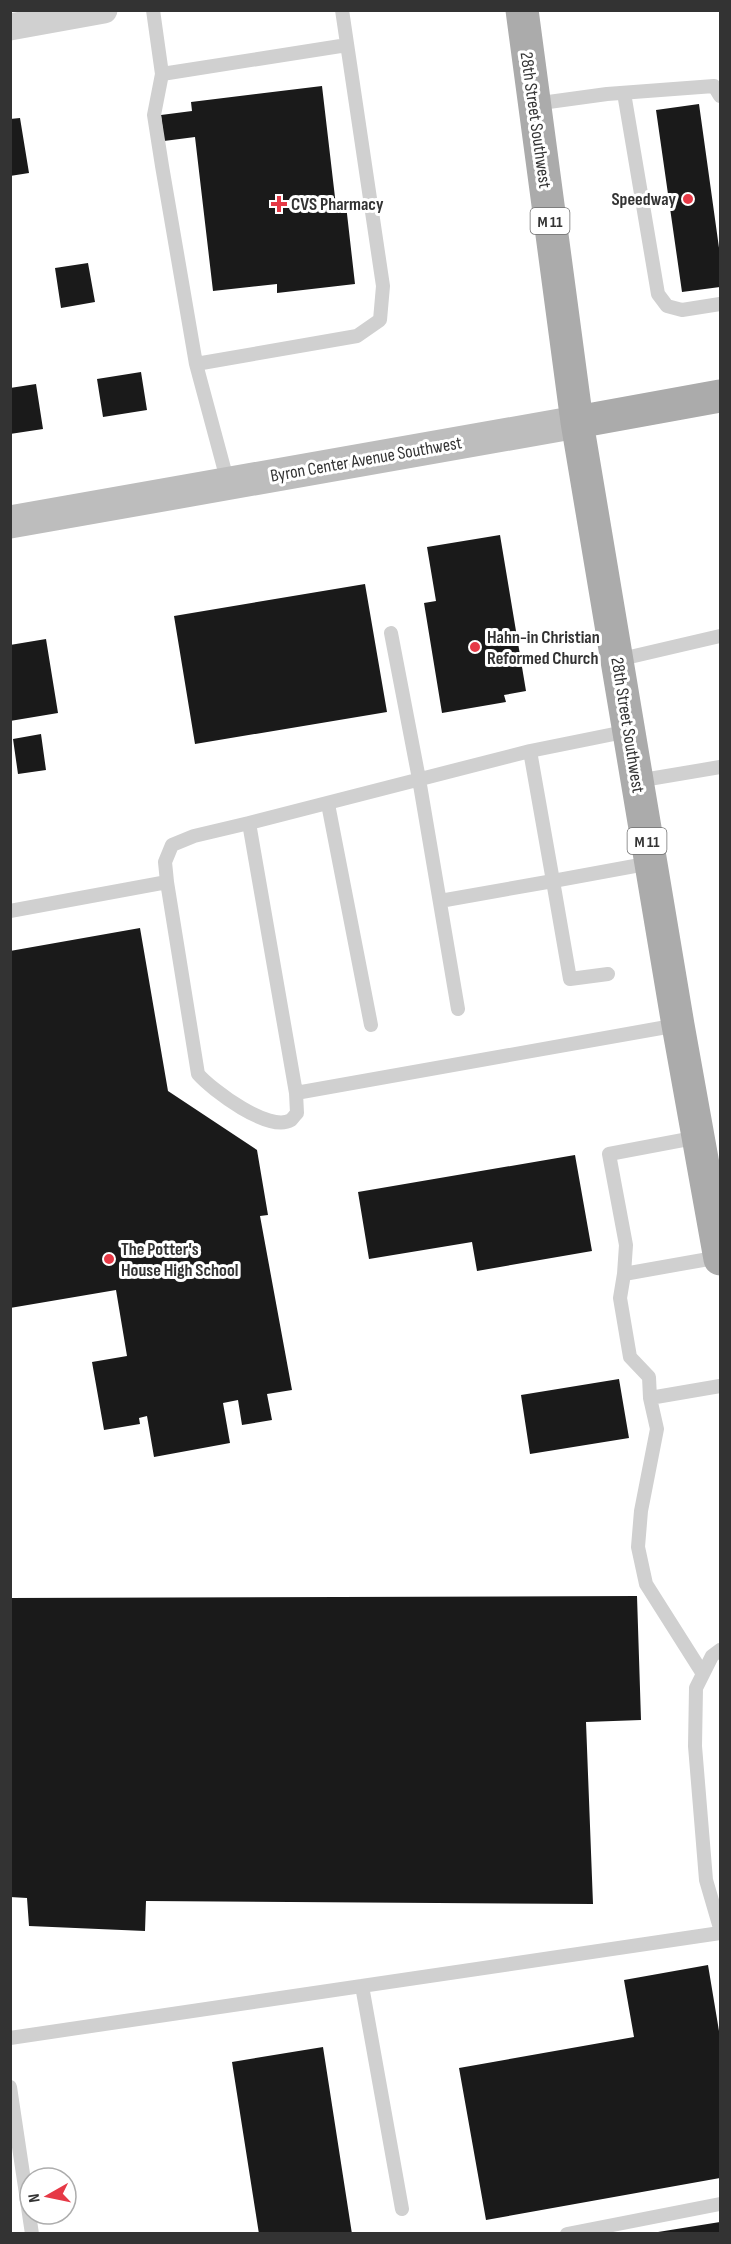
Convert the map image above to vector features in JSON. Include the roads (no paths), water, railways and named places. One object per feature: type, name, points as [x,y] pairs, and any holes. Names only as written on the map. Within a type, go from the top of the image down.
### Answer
[{"type":"main road","name":"28th Street Southwest","points":[[522,10],[577,422],[678,1025],[699,1137],[712,1171],[720,1258]]},
{"type":"main road","name":"Byron Center Avenue Southwest","points":[[10,522],[720,396]]},
{"type":"street","points":[[10,27],[104,10]]},
{"type":"lane","points":[[153,10],[162,74],[154,115],[196,364],[228,483]]},
{"type":"lane","points":[[196,364],[357,336],[380,320],[383,286],[342,10]]},
{"type":"lane","points":[[162,74],[347,45]]},
{"type":"lane","points":[[534,104],[624,93],[714,86],[720,96]]},
{"type":"lane","points":[[624,93],[658,294],[667,306],[682,310],[720,304]]},
{"type":"lane","points":[[391,633],[420,779],[458,1010]]},
{"type":"lane","points":[[617,660],[720,636]]},
{"type":"lane","points":[[249,823],[296,1093],[297,1113],[290,1121],[277,1122],[244,1111],[221,1096],[198,1074],[167,882],[165,862],[172,844],[194,837],[530,751],[629,731]]},
{"type":"lane","points":[[530,751],[570,980],[608,974]]},
{"type":"lane","points":[[637,781],[720,767]]},
{"type":"lane","points":[[328,804],[371,1025]]},
{"type":"lane","points":[[440,901],[651,863]]},
{"type":"lane","points":[[10,911],[167,882]]},
{"type":"lane","points":[[296,1093],[678,1025]]},
{"type":"lane","points":[[699,1137],[609,1154],[626,1245],[620,1298],[630,1357],[649,1377],[650,1398],[657,1429],[641,1511],[638,1547],[646,1584],[703,1674]]},
{"type":"lane","points":[[624,1274],[720,1258]]},
{"type":"lane","points":[[650,1398],[720,1386]]},
{"type":"lane","points":[[720,1650],[712,1656],[696,1688],[696,1757],[706,1880],[720,1928]]},
{"type":"lane","points":[[10,2038],[720,1934]]},
{"type":"lane","points":[[362,1986],[402,2209]]},
{"type":"lane","points":[[10,2087],[32,2234]]},
{"type":"lane","points":[[567,2234],[720,2204]]},
{"type":"place","name":"Speedway","points":[[688,199]]},
{"type":"place","name":"CVS Pharmacy","points":[[279,204]]},
{"type":"place","name":"Hahn-in Christian Reformed Church","points":[[475,647]]},
{"type":"place","name":"The Potter's House High School","points":[[109,1259]]}]
